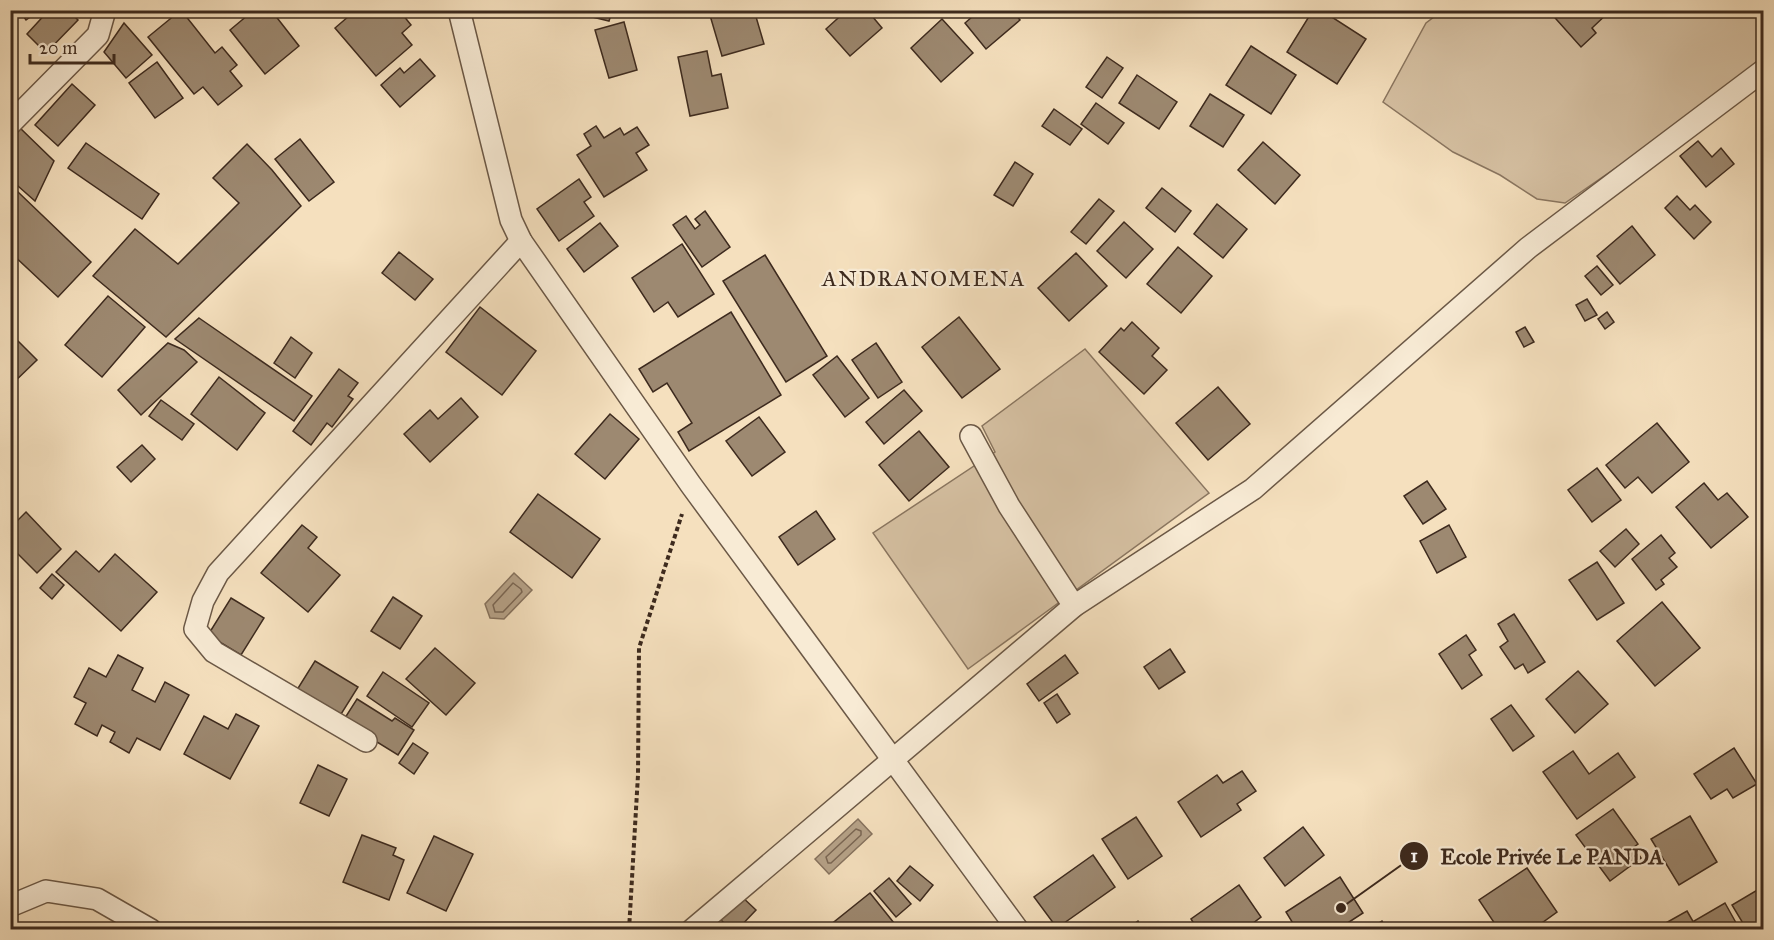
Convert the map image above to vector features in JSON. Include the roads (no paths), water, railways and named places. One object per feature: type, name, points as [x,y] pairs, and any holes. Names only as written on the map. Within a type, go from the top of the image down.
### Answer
[{"type":"street","points":[[10,124],[98,34],[105,10]]},
{"type":"street","points":[[459,10],[511,220],[521,241],[691,485],[1018,930]]},
{"type":"street","points":[[692,930],[1074,606],[1253,489],[1528,248],[1764,70]]},
{"type":"street","points":[[366,741],[214,652],[195,629],[203,601],[218,573],[521,241]]},
{"type":"street","points":[[971,436],[1009,506],[1074,606]]},
{"type":"street","points":[[10,906],[46,891],[97,899],[151,930]]},
{"type":"water","points":[[514,573],[532,590],[504,619],[490,618],[485,604]]},
{"type":"water","points":[[858,819],[872,834],[829,874],[815,859]]},
{"type":"place","name":"Ecole Privée Le PANDA","points":[[1341,908]]},
{"type":"district","name":"ANDRANOMENA","points":[[924,278]]}]
